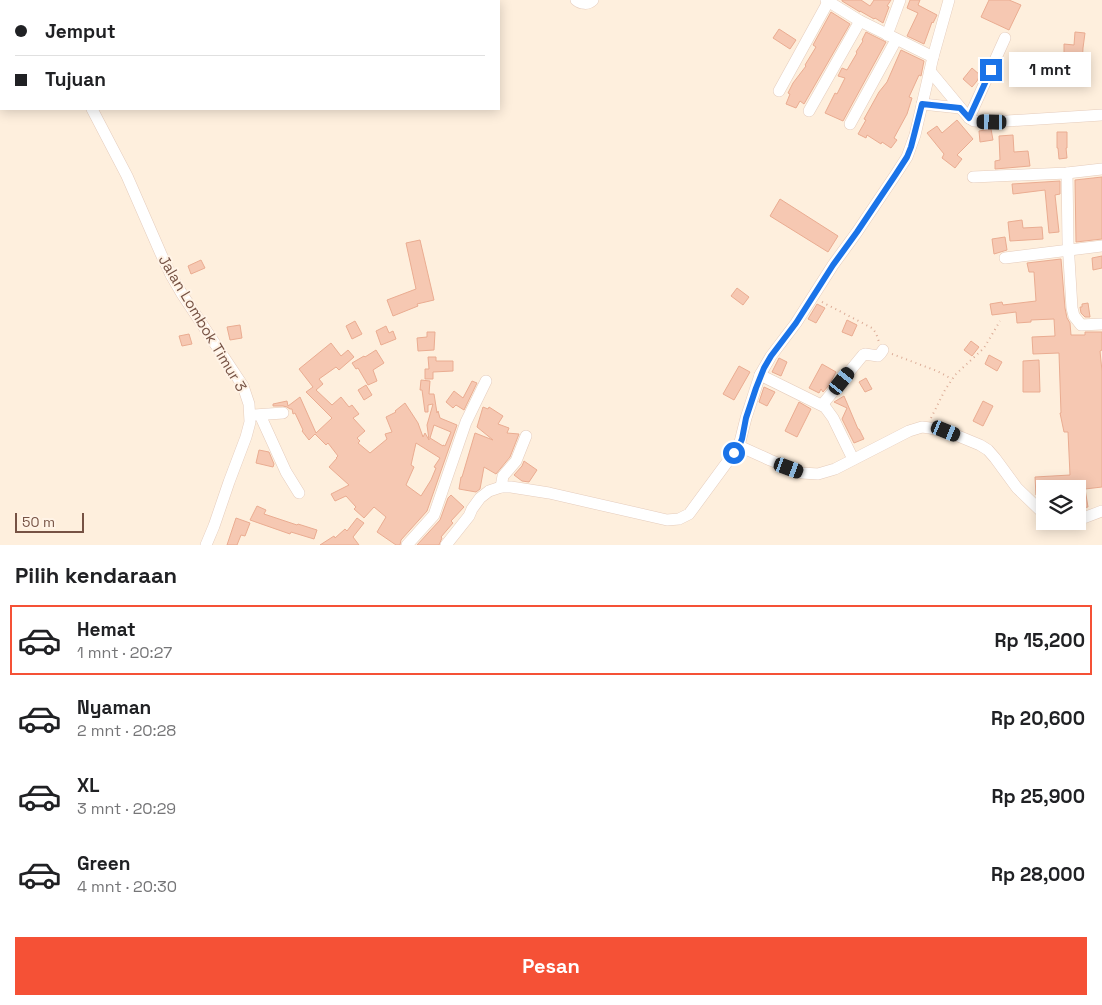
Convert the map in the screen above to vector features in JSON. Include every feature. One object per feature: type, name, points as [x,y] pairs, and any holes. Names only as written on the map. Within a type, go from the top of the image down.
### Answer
[{"type":"street","points":[[576,0],[585,4],[593,0]]},
{"type":"street","points":[[850,124],[892,38],[900,0]]},
{"type":"street","points":[[446,545],[469,516],[480,498],[490,491],[501,487],[549,493],[667,520],[675,520],[689,514],[739,446],[760,375],[771,356],[796,323],[907,157],[915,135],[948,0]]},
{"type":"street","points":[[779,91],[827,1],[892,38],[933,57]]},
{"type":"street","points":[[809,112],[860,21]]},
{"type":"street","points":[[969,118],[1006,38]]},
{"type":"street","points":[[930,71],[960,108],[974,121],[992,122],[1102,115]]},
{"type":"street","points":[[922,104],[960,108]]},
{"type":"street","name":"Jalan Lombok Timur 3","points":[[93,110],[128,176],[171,275],[243,386],[255,415],[250,422],[206,545]]},
{"type":"street","points":[[973,177],[1067,173],[1102,169]]},
{"type":"street","points":[[1067,173],[1068,250],[1072,308],[1074,316],[1081,325],[1102,324]]},
{"type":"street","points":[[1005,258],[1102,246]]},
{"type":"street","points":[[822,405],[863,355],[878,356],[882,350]]},
{"type":"street","points":[[760,375],[828,409],[853,459]]},
{"type":"street","points":[[407,545],[434,515],[466,422],[486,381]]},
{"type":"street","points":[[283,413],[255,415],[299,492]]},
{"type":"street","points":[[739,446],[782,465],[810,474],[835,469],[909,431],[922,427],[946,431],[988,450],[1017,488],[1036,506]]},
{"type":"street","points":[[501,487],[503,476],[516,462],[526,436]]},
{"type":"street","points":[[1086,517],[1102,511]]},
{"type":"path","points":[[929,428],[932,415],[945,390],[955,375],[984,348],[1000,321]]},
{"type":"building","points":[[842,0],[861,0],[870,6],[874,0],[891,0],[887,6],[889,7],[883,23],[860,12]]},
{"type":"building","points":[[910,0],[920,0],[918,5],[937,15],[932,22],[924,44],[907,36],[918,13],[907,8]]},
{"type":"building","points":[[989,0],[1009,0],[1021,5],[1009,30],[981,17]]},
{"type":"building","points":[[831,12],[850,24],[804,104],[800,101],[796,108],[786,104],[790,94],[788,93],[806,66],[816,47],[813,45]]},
{"type":"building","points":[[779,29],[796,40],[790,49],[773,38]]},
{"type":"building","points":[[866,32],[886,42],[843,121],[825,113],[845,78],[838,76],[842,68],[847,70]]},
{"type":"building","points":[[1075,32],[1085,33],[1082,67],[1064,66],[1064,44],[1074,45]]},
{"type":"building","points":[[901,50],[924,61],[921,76],[919,75],[909,97],[912,98],[907,114],[894,138],[897,140],[891,148],[867,135],[866,138],[858,134],[879,92],[887,82]]},
{"type":"building","points":[[972,68],[980,75],[972,87],[963,79]]},
{"type":"building","points":[[957,120],[973,139],[957,155],[962,159],[955,168],[942,158],[944,154],[927,133],[937,126],[942,133]]},
{"type":"building","points":[[991,129],[993,140],[980,142],[979,131]]},
{"type":"building","points":[[1057,132],[1067,132],[1067,158],[1059,159]]},
{"type":"building","points":[[1013,135],[1014,152],[1028,151],[1030,166],[995,169],[995,161],[1000,160],[999,136]]},
{"type":"building","points":[[1102,177],[1102,239],[1076,242],[1075,180]]},
{"type":"building","points":[[1060,181],[1060,194],[1055,195],[1059,232],[1049,233],[1045,190],[1013,194],[1012,184]]},
{"type":"building","points":[[780,199],[838,236],[828,252],[770,216]]},
{"type":"building","points":[[1022,220],[1023,228],[1042,227],[1043,239],[1010,241],[1008,222]]},
{"type":"building","points":[[1005,237],[1007,250],[994,254],[992,239]]},
{"type":"building","points":[[420,240],[434,300],[417,304],[418,306],[393,316],[387,300],[416,289],[406,243]]},
{"type":"building","points":[[1102,256],[1102,268],[1093,270],[1092,258]]},
{"type":"building","points":[[1061,259],[1065,308],[1070,323],[1071,335],[1085,335],[1085,332],[1102,332],[1102,350],[1100,351],[1102,371],[1102,487],[1086,489],[1086,480],[1036,480],[1036,495],[1035,477],[1070,475],[1068,432],[1064,432],[1060,413],[1059,353],[1033,354],[1032,337],[1055,336],[1054,319],[1017,323],[1016,312],[992,315],[990,304],[1002,302],[1003,305],[1036,301],[1034,272],[1029,272],[1027,263]]},
{"type":"building","points":[[201,260],[205,268],[191,274],[188,266]]},
{"type":"building","points":[[737,288],[749,297],[743,305],[731,296]]},
{"type":"building","points":[[1088,303],[1090,317],[1085,317],[1081,313],[1080,307],[1082,307],[1082,304]]},
{"type":"building","points":[[817,304],[825,308],[816,323],[808,319]]},
{"type":"building","points":[[847,320],[857,325],[852,336],[842,332]]},
{"type":"building","points":[[355,321],[362,334],[352,339],[346,326]]},
{"type":"building","points":[[240,325],[242,338],[230,340],[227,327]]},
{"type":"building","points":[[386,326],[389,333],[393,331],[396,339],[381,345],[376,331]]},
{"type":"building","points":[[427,332],[435,332],[434,350],[418,351],[417,338],[427,337]]},
{"type":"building","points":[[189,334],[192,344],[182,346],[179,336]]},
{"type":"building","points":[[971,341],[979,347],[972,356],[964,350]]},
{"type":"building","points":[[331,343],[341,356],[348,350],[354,357],[339,370],[336,367],[319,379],[323,384],[316,390],[332,405],[341,397],[349,407],[352,405],[359,414],[353,418],[365,431],[357,438],[360,441],[358,443],[370,453],[387,439],[385,434],[392,432],[386,417],[396,412],[405,403],[418,423],[423,437],[425,433],[429,440],[427,425],[433,404],[428,405],[428,412],[425,412],[422,390],[420,390],[421,380],[430,381],[429,394],[434,394],[437,413],[438,411],[440,418],[457,425],[427,511],[401,540],[400,545],[396,545],[377,532],[386,517],[374,507],[364,518],[354,509],[356,507],[346,496],[335,501],[331,494],[349,485],[329,467],[338,456],[328,443],[326,445],[315,434],[309,440],[302,431],[292,409],[283,406],[273,406],[273,404],[287,401],[288,406],[300,397],[316,433],[332,418],[306,392],[313,387],[299,369]],"holes":[[[434,425],[451,432],[445,446],[430,438]],[[416,443],[440,458],[434,467],[436,468],[431,480],[421,496],[406,485],[414,467],[411,465]]]},
{"type":"building","points":[[376,350],[384,363],[373,370],[377,381],[368,385],[358,368],[356,369],[352,363]]},
{"type":"building","points":[[989,355],[1002,362],[997,371],[985,364]]},
{"type":"building","points":[[428,357],[436,357],[436,361],[453,361],[453,371],[433,372],[433,379],[425,379],[425,369],[429,369]]},
{"type":"building","points":[[779,358],[787,362],[781,376],[772,372]]},
{"type":"building","points":[[1039,360],[1040,392],[1023,392],[1023,361]]},
{"type":"building","points":[[822,364],[836,372],[829,385],[823,392],[821,389],[819,393],[809,388]]},
{"type":"building","points":[[739,366],[750,372],[734,400],[723,394]]},
{"type":"building","points":[[866,378],[872,389],[865,392],[859,382]]},
{"type":"building","points":[[472,381],[477,383],[464,410],[456,405],[453,408],[446,402],[454,391],[463,398]]},
{"type":"building","points":[[366,385],[372,395],[364,400],[358,390]]},
{"type":"building","points":[[764,387],[775,392],[767,406],[759,402]]},
{"type":"building","points":[[844,396],[864,439],[854,443],[842,419],[847,408],[834,402]]},
{"type":"building","points":[[983,401],[993,406],[983,426],[973,421]]},
{"type":"building","points":[[799,402],[811,409],[797,437],[785,431]]},
{"type":"building","points":[[483,407],[488,409],[489,407],[503,416],[498,424],[509,428],[507,433],[519,434],[510,457],[496,474],[484,467],[480,489],[476,492],[459,489],[475,433],[493,440],[477,427]]},
{"type":"building","points":[[259,450],[269,452],[274,464],[273,467],[256,463]]},
{"type":"building","points":[[524,461],[537,470],[529,482],[522,481],[514,475]]},
{"type":"building","points":[[451,495],[464,507],[451,521],[453,523],[441,537],[439,545],[417,545],[440,520],[448,498]]},
{"type":"building","points":[[257,506],[266,510],[264,514],[317,530],[314,539],[291,532],[290,534],[250,520]]},
{"type":"building","points":[[236,518],[250,523],[245,536],[241,535],[237,545],[227,545]]},
{"type":"building","points":[[357,518],[364,523],[353,537],[359,545],[320,545],[334,536],[335,538],[345,529],[347,531]]},
{"type":"route","points":[[734,453],[742,439],[746,418],[760,375],[771,356],[796,323],[907,157],[915,135],[922,104],[960,108],[969,118],[991,70]]}]
